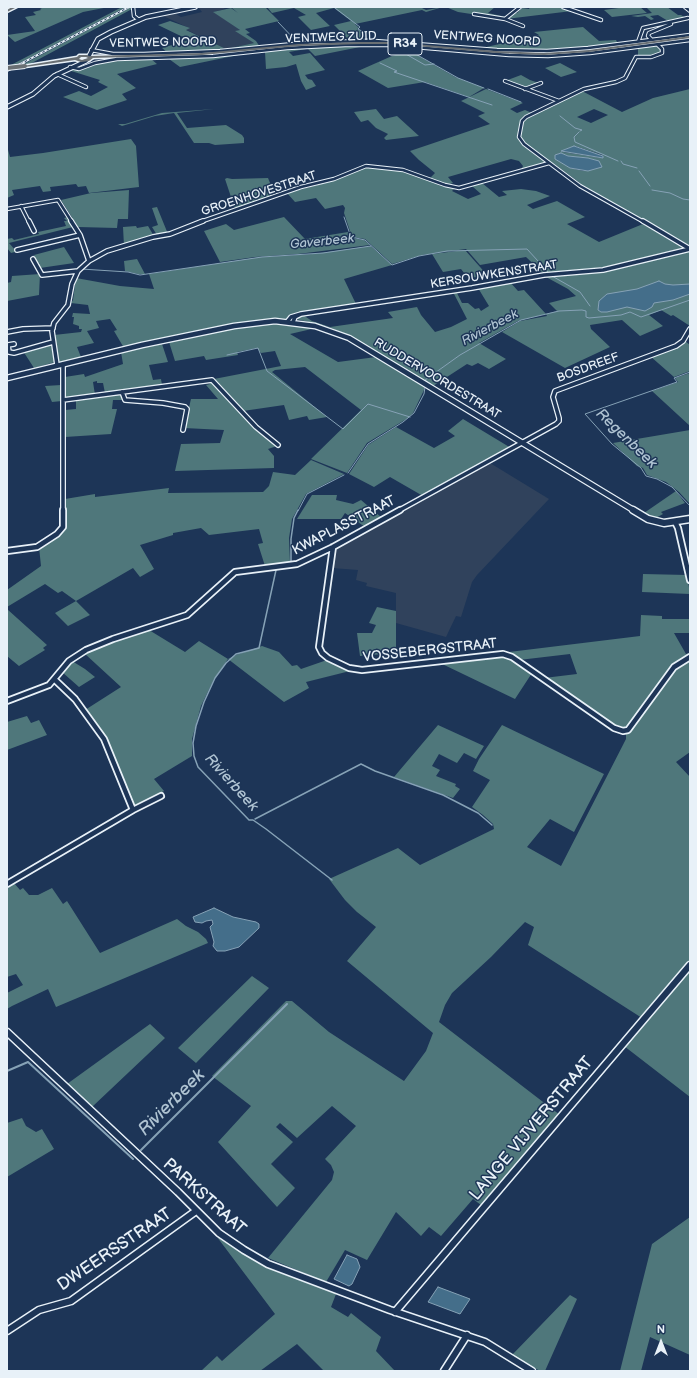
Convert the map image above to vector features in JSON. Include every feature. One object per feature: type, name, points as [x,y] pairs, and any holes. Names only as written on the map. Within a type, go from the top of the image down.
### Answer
[{"type":"highway","name":"R34","points":[[88,58],[213,54],[293,46],[360,43],[402,44],[496,52],[544,54],[589,51],[690,37]]},
{"type":"main road","points":[[7,11],[15,7]]},
{"type":"main road","points":[[7,68],[88,58]]},
{"type":"street","points":[[133,7],[134,16],[139,20]]},
{"type":"street","points":[[7,107],[32,94],[57,74],[88,58],[99,38],[139,20],[166,12],[195,7]]},
{"type":"street","points":[[504,19],[520,7]]},
{"type":"street","points":[[563,7],[600,20]]},
{"type":"street","points":[[685,7],[690,11]]},
{"type":"street","points":[[474,14],[504,19],[523,26]]},
{"type":"street","points":[[651,39],[648,36],[650,31],[688,19]]},
{"type":"street","points":[[638,42],[643,28],[688,19]]},
{"type":"street","name":"VENTWEG NOORD","points":[[91,51],[116,55],[202,52],[308,43],[375,41],[547,52],[690,37]]},
{"type":"street","name":"VENTWEG ZUID","points":[[70,68],[79,69],[95,63],[117,60],[206,56],[287,48],[345,45],[391,45],[536,56],[574,54],[637,47],[690,37]]},
{"type":"street","points":[[636,57],[651,57],[659,55],[662,51],[658,45]]},
{"type":"street","points":[[637,47],[636,57],[625,78],[616,82],[584,90],[526,117],[522,122],[520,133],[521,142],[580,186],[690,249]]},
{"type":"street","points":[[74,65],[78,59]]},
{"type":"street","points":[[57,74],[86,87]]},
{"type":"street","points":[[505,81],[560,101]]},
{"type":"street","points":[[525,89],[541,83]]},
{"type":"street","name":"GROENHOVESTRAAT","points":[[53,328],[54,323],[68,305],[72,284],[78,271],[89,261],[107,251],[153,237],[170,234],[216,216],[301,188],[334,179],[366,166],[403,170],[455,188],[549,163]]},
{"type":"street","points":[[7,209],[58,200],[80,235],[89,261]]},
{"type":"street","points":[[21,206],[34,231]]},
{"type":"street","points":[[17,250],[80,235]]},
{"type":"street","name":"KERSOUWKENSTRAAT","points":[[290,322],[300,314],[472,288],[544,275],[609,269],[690,249]]},
{"type":"street","points":[[33,259],[42,275],[78,271]]},
{"type":"street","name":"RUDDERVOORDESTRAAT","points":[[7,378],[118,351],[143,347],[244,324],[290,322],[315,326],[349,338],[524,442],[648,519],[664,523],[690,519]]},
{"type":"street","points":[[7,332],[23,329],[53,328],[53,342],[57,365]]},
{"type":"street","name":"BOSDREEF","points":[[524,442],[559,421],[559,416],[553,397],[555,391],[676,346],[683,341],[690,329]]},
{"type":"street","points":[[14,344],[8,345],[10,352],[14,353],[53,342]]},
{"type":"street","points":[[7,550],[37,546],[58,534],[63,527],[63,364]]},
{"type":"street","points":[[63,400],[212,380],[264,435],[278,445]]},
{"type":"street","points":[[122,392],[125,400],[163,403],[186,407],[187,409],[183,430]]},
{"type":"street","name":"KWAPLASSTRAAT","points":[[7,702],[43,688],[54,679],[69,661],[86,650],[113,639],[187,615],[235,572],[296,564],[333,547],[524,442]]},
{"type":"street","points":[[677,522],[690,580]]},
{"type":"street","name":"VOSSEBERGSTRAAT","points":[[333,547],[319,647],[322,653],[328,658],[348,668],[362,670],[503,654],[512,657],[614,728],[623,731],[628,730],[674,667],[690,657]]},
{"type":"street","points":[[54,679],[75,699],[104,739],[133,810]]},
{"type":"street","points":[[7,884],[133,810],[161,796]]},
{"type":"street","name":"LANGE VIJVERSTRAAT","points":[[395,1312],[690,965]]},
{"type":"street","name":"PARKSTRAAT","points":[[7,1032],[178,1192],[196,1212],[219,1232],[244,1250],[268,1264],[395,1312],[485,1342],[532,1371]]},
{"type":"street","name":"DWEERSSTRAAT","points":[[7,1331],[39,1310],[71,1301],[196,1212]]},
{"type":"street","points":[[444,1371],[467,1335]]},
{"type":"shaded area","points":[[198,7],[222,7],[225,9],[214,12],[240,30],[236,31],[254,43],[226,49],[185,29],[189,28],[159,14],[172,12],[181,17],[202,12]]},
{"type":"shaded area","points":[[574,146],[603,156],[603,158],[561,151]]},
{"type":"shaded area","points":[[561,153],[568,156],[588,158],[599,161],[602,167],[588,171],[570,168],[555,159],[555,155]]},
{"type":"shaded area","points":[[659,281],[665,284],[673,285],[690,284],[690,294],[673,300],[654,303],[652,307],[645,311],[627,307],[607,312],[601,312],[598,310],[599,301],[607,294],[637,289]]},
{"type":"shaded area","points":[[490,463],[549,499],[477,575],[472,582],[461,617],[456,616],[446,637],[396,623],[396,593],[366,586],[367,583],[356,580],[358,570],[332,568],[335,548]]},
{"type":"shaded area","points":[[214,908],[233,917],[256,922],[259,924],[259,928],[239,947],[225,951],[217,951],[213,946],[214,942],[210,927],[213,924],[212,920],[202,923],[195,922],[193,917]]},
{"type":"shaded area","points":[[347,1255],[357,1259],[360,1267],[352,1284],[349,1286],[334,1279]]},
{"type":"shaded area","points":[[438,1287],[470,1299],[460,1314],[428,1302]]},
{"type":"green space","points":[[44,7],[109,7],[83,12],[15,42],[7,35],[35,31],[25,17],[36,15],[33,12],[41,10],[40,9]]},
{"type":"green space","points":[[122,7],[126,7],[14,66],[9,66]]},
{"type":"green space","points":[[131,7],[132,9],[30,64],[22,65]]},
{"type":"green space","points":[[267,7],[425,7],[422,8],[426,10],[443,7],[426,12],[422,10],[355,24],[359,28],[357,29],[369,35],[367,37],[375,40],[396,41],[350,41],[334,25],[351,21],[334,8],[316,13],[330,26],[311,30],[298,17],[306,15],[294,8],[272,13]]},
{"type":"green space","points":[[446,7],[495,7],[488,13],[506,17],[504,19],[458,12]]},
{"type":"green space","points":[[530,7],[563,8],[572,11],[506,19],[513,13],[517,13],[522,8],[529,9]]},
{"type":"green space","points":[[640,7],[647,13],[612,17],[604,10]]},
{"type":"green space","points":[[646,7],[667,7],[678,15],[686,18],[668,21],[658,15],[650,16],[654,19],[651,20],[645,16],[631,16],[652,13]]},
{"type":"green space","points":[[231,8],[238,13],[232,8],[266,8],[279,21],[245,29],[250,33],[246,34],[256,41],[260,47],[222,50],[254,43],[235,31],[240,30],[213,12]]},
{"type":"green space","points":[[170,21],[190,28],[186,30],[224,48],[217,50],[168,53],[162,48],[189,40],[158,25]]},
{"type":"green space","points":[[583,27],[599,41],[616,40],[618,44],[545,51],[482,48],[539,35],[534,32]]},
{"type":"green space","points":[[656,45],[661,50],[659,54],[652,56],[638,55],[638,47]]},
{"type":"green space","points":[[328,46],[365,46],[315,56],[307,48]]},
{"type":"green space","points":[[306,49],[289,52],[293,56],[310,53],[325,70],[305,75],[308,79],[312,80],[316,86],[306,90],[301,81],[296,64],[286,67],[266,69],[265,52]]},
{"type":"green space","points":[[410,51],[455,77],[484,88],[469,97],[425,82],[388,88],[358,71],[392,56]]},
{"type":"green space","points":[[248,53],[180,67],[169,59],[210,57]]},
{"type":"green space","points":[[151,59],[157,64],[117,74],[136,88],[122,94],[127,100],[97,110],[63,97],[79,91],[91,96],[108,87],[98,82],[100,80],[68,70],[78,70],[103,62]]},
{"type":"green space","points":[[560,63],[577,72],[561,77],[545,68]]},
{"type":"green space","points":[[521,75],[539,83],[525,88],[505,81]]},
{"type":"green space","points":[[486,89],[523,103],[510,109],[517,113],[525,110],[532,113],[582,91],[622,112],[653,98],[690,89],[690,247],[579,184],[580,183],[549,162],[521,170],[523,166],[519,161],[511,159],[448,177],[453,183],[447,185],[429,179],[435,173],[410,151],[490,124],[478,116],[485,113],[461,101]],"holes":[[[594,109],[608,115],[591,123],[577,117]],[[575,146],[603,155],[602,158],[561,151]],[[561,153],[568,156],[595,160],[588,171],[584,171],[570,168],[555,155]]]},
{"type":"green space","points":[[214,109],[177,113],[187,128],[226,125],[242,135],[244,138],[244,143],[215,145],[209,143],[194,143],[174,113],[155,116],[122,126],[118,124],[125,124],[162,113]]},
{"type":"green space","points":[[376,109],[384,119],[397,116],[419,136],[386,140],[384,138],[388,134],[376,128],[368,120],[361,122],[354,112]]},
{"type":"green space","points":[[131,139],[136,146],[139,187],[89,193],[86,186],[78,187],[76,184],[50,187],[51,191],[43,192],[40,186],[12,190],[14,195],[7,198],[7,146],[10,157]]},
{"type":"green space","points":[[366,167],[402,171],[454,189],[452,191],[468,199],[481,194],[472,186],[482,183],[499,197],[507,195],[502,191],[521,189],[536,191],[550,196],[527,205],[533,209],[557,201],[585,217],[567,224],[599,242],[643,224],[684,246],[683,248],[607,267],[543,273],[526,257],[480,265],[466,249],[422,255],[392,264],[365,239],[352,237],[344,213],[345,208],[343,205],[325,209],[316,198],[295,202],[287,193],[329,182]]},
{"type":"green space","points":[[268,178],[275,195],[235,209],[225,179]]},
{"type":"green space","points":[[129,190],[128,219],[118,219],[117,228],[78,227],[61,200],[91,193]]},
{"type":"green space","points":[[157,207],[168,234],[157,235],[152,227],[158,225],[152,208]]},
{"type":"green space","points":[[68,217],[73,227],[9,243],[16,251],[15,252],[11,253],[7,248],[7,239],[12,238],[14,240],[39,234],[38,232],[66,226],[64,221],[67,221],[64,218]]},
{"type":"green space","points":[[284,217],[305,239],[348,232],[351,238],[364,240],[370,245],[220,262],[204,231],[226,224],[234,230]]},
{"type":"green space","points":[[136,226],[137,228],[148,226],[154,236],[124,246],[123,227]]},
{"type":"green space","points":[[371,246],[392,265],[344,279],[356,304],[295,314],[286,319],[267,319],[238,323],[124,348],[114,331],[117,330],[110,319],[96,321],[99,328],[87,331],[94,343],[77,347],[81,357],[60,362],[58,360],[54,335],[81,332],[82,329],[79,329],[79,326],[73,324],[73,313],[90,314],[88,305],[71,303],[73,300],[76,278],[120,286],[154,289],[149,274],[260,257],[313,254]]},
{"type":"green space","points":[[64,247],[74,263],[40,268],[38,264],[40,263],[37,263],[34,255]]},
{"type":"green space","points":[[465,250],[488,276],[468,278],[461,269],[443,272],[432,254]]},
{"type":"green space","points":[[690,250],[690,326],[673,315],[671,316],[661,310],[649,315],[663,326],[640,336],[622,320],[590,325],[591,329],[610,347],[565,368],[502,332],[520,321],[547,316],[546,314],[557,311],[549,303],[576,296],[568,289],[546,277],[610,270]]},
{"type":"green space","points":[[137,259],[145,274],[125,271],[124,261]]},
{"type":"green space","points":[[40,274],[39,295],[7,301],[7,283],[11,282],[12,276]]},
{"type":"green space","points":[[510,282],[518,291],[524,290],[546,314],[518,321],[479,343],[506,359],[489,369],[478,363],[472,366],[467,364],[433,386],[343,333],[329,327],[296,319],[296,317],[303,315],[312,321],[330,327],[393,318],[388,312],[417,307],[421,315],[435,332],[451,327],[467,319],[453,292],[456,291],[462,303],[468,303],[475,309],[479,308],[481,311],[489,306],[478,288]]},
{"type":"green space","points":[[273,323],[316,328],[290,334],[338,362],[376,357],[424,386],[424,390],[413,413],[408,418],[367,443],[347,473],[311,459],[361,410],[305,367],[275,370],[272,372],[327,417],[309,420],[307,416],[289,420],[284,405],[243,411],[214,379],[281,366],[275,351],[261,353],[257,348],[237,352],[238,355],[206,360],[204,356],[175,361],[169,342],[238,326]]},
{"type":"green space","points":[[685,341],[690,345],[690,371],[674,377],[650,356]]},
{"type":"green space","points":[[51,344],[55,362],[34,368],[23,351]]},
{"type":"green space","points":[[162,344],[168,362],[149,365],[153,380],[161,379],[162,385],[105,393],[103,383],[97,383],[97,381],[93,382],[95,395],[65,397],[65,377],[84,374],[85,377],[123,364],[121,352]]},
{"type":"green space","points":[[690,373],[690,426],[652,391],[678,382],[675,378]]},
{"type":"green space","points":[[210,380],[256,429],[277,446],[268,449],[274,456],[274,468],[175,471],[181,444],[220,443],[224,430],[184,428],[191,399],[218,399],[206,385],[210,384],[209,382],[165,388],[164,386]]},
{"type":"green space","points":[[61,385],[62,401],[52,402],[45,386]]},
{"type":"green space","points":[[120,393],[123,400],[113,400],[112,409],[117,409],[111,434],[65,437],[65,410],[76,409],[76,399]]},
{"type":"green space","points":[[463,419],[511,448],[423,496],[390,477],[374,487],[349,474],[368,445],[396,427],[434,448],[455,436],[448,431]]},
{"type":"green space","points":[[690,430],[690,504],[679,492],[666,482],[647,475],[643,468],[637,466],[613,443]]},
{"type":"green space","points":[[311,460],[344,474],[306,494],[292,519],[289,538],[290,563],[265,566],[258,544],[263,543],[259,529],[209,535],[201,528],[173,533],[173,535],[140,545],[154,569],[140,577],[133,568],[76,601],[62,591],[58,593],[45,584],[7,607],[7,590],[41,566],[39,547],[65,524],[65,499],[95,494],[95,497],[169,488],[168,493],[263,492],[269,486],[273,472],[295,475]]},
{"type":"green space","points":[[676,491],[685,503],[661,512],[663,514],[654,519],[644,513]]},
{"type":"green space","points":[[312,495],[337,495],[336,500],[353,504],[361,500],[381,517],[365,527],[345,513],[341,519],[297,519]]},
{"type":"green space","points":[[643,574],[687,575],[690,594],[642,592]]},
{"type":"green space","points":[[76,601],[90,615],[68,626],[55,613]]},
{"type":"green space","points":[[377,607],[396,611],[396,653],[360,656],[357,633],[372,633],[376,625],[369,623]]},
{"type":"green space","points":[[7,609],[47,645],[43,648],[45,650],[19,666],[7,656]]},
{"type":"green space","points":[[641,615],[662,616],[662,619],[690,619],[690,633],[674,633],[686,654],[690,653],[690,752],[676,762],[690,777],[690,961],[642,1018],[528,945],[534,927],[525,922],[491,957],[452,993],[445,1005],[439,1022],[560,1115],[481,1205],[473,1199],[441,1236],[429,1227],[421,1236],[396,1212],[367,1260],[345,1250],[326,1282],[268,1258],[332,1180],[334,1172],[331,1165],[325,1159],[356,1126],[332,1106],[297,1138],[280,1123],[276,1127],[293,1142],[271,1164],[295,1188],[277,1207],[218,1142],[251,1106],[212,1076],[286,1001],[292,1001],[329,1032],[404,1081],[426,1051],[433,1033],[347,961],[376,927],[345,900],[329,879],[398,848],[420,865],[494,829],[493,824],[472,807],[490,780],[473,771],[479,759],[502,725],[604,774],[574,832],[550,819],[527,847],[561,866],[626,739],[626,730],[619,729],[544,678],[577,674],[570,654],[519,660],[509,652],[640,636]]},
{"type":"green space","points":[[149,630],[185,652],[199,641],[228,659],[214,679],[201,706],[192,739],[192,756],[154,779],[164,791],[135,807],[109,743],[85,710],[121,687],[84,653],[120,638]]},
{"type":"green space","points":[[262,646],[279,652],[292,666],[297,665],[301,669],[327,660],[331,663],[333,662],[354,670],[306,682],[309,688],[284,702],[228,659]]},
{"type":"green space","points":[[499,655],[508,656],[532,673],[515,699],[438,662]]},
{"type":"green space","points":[[72,661],[95,677],[79,687],[62,672]]},
{"type":"green space","points":[[27,716],[31,723],[39,720],[47,735],[7,750],[7,722]]},
{"type":"green space","points":[[438,725],[484,746],[476,759],[464,753],[457,763],[439,754],[432,766],[440,770],[436,776],[456,784],[455,786],[460,789],[453,798],[394,777]]},
{"type":"green space","points":[[14,883],[20,890],[23,888],[29,895],[38,895],[52,888],[63,904],[67,901],[100,953],[177,919],[186,926],[198,932],[206,939],[208,943],[56,1007],[48,989],[7,1009],[7,993],[23,985],[16,974],[7,977],[7,887]]},
{"type":"green space","points":[[690,968],[690,1097],[624,1046]]},
{"type":"green space","points":[[252,976],[269,988],[196,1063],[178,1048]]},
{"type":"green space","points":[[150,1024],[165,1038],[92,1107],[67,1084]]},
{"type":"green space","points":[[22,1118],[26,1126],[36,1132],[42,1129],[54,1149],[7,1177],[7,1123]]},
{"type":"green space","points":[[690,1217],[690,1355],[650,1337],[641,1371],[620,1371],[652,1244]]},
{"type":"green space","points":[[217,1237],[245,1255],[273,1270],[336,1294],[331,1307],[348,1317],[351,1313],[381,1337],[376,1351],[395,1371],[324,1371],[297,1344],[260,1371],[201,1371],[217,1356],[222,1361],[275,1314]]},
{"type":"green space","points":[[570,1295],[577,1299],[545,1371],[540,1371],[512,1355]]},
{"type":"waterway","points":[[335,8],[360,27],[358,29],[369,35]]},
{"type":"waterway","points":[[278,22],[297,42]]},
{"type":"waterway","points":[[390,47],[402,52]]},
{"type":"waterway","points":[[412,52],[433,64]]},
{"type":"waterway","points":[[404,53],[425,65],[433,64]]},
{"type":"waterway","points":[[380,63],[397,71],[394,72],[492,105]]},
{"type":"waterway","points":[[433,64],[458,78],[484,88]]},
{"type":"waterway","points":[[488,89],[521,102]]},
{"type":"waterway","points":[[560,116],[575,128],[582,130],[580,131]]},
{"type":"waterway","points":[[579,132],[574,137],[575,142],[618,161]]},
{"type":"waterway","points":[[621,161],[623,164],[637,168]]},
{"type":"waterway","points":[[639,171],[650,186]]},
{"type":"waterway","points":[[652,190],[670,193],[683,199],[690,200]]},
{"type":"waterway","name":"Gaverbeek","points":[[344,217],[351,237],[365,240],[392,265],[419,256],[447,251],[527,249],[549,273]]},
{"type":"waterway","name":"Gaverbeek","points":[[81,269],[128,272],[140,275],[262,257],[323,253],[371,246]]},
{"type":"waterway","name":"Gaverbeek","points":[[552,276],[580,292],[590,306]]},
{"type":"waterway","name":"Rivierbeek","points":[[431,384],[425,380],[460,355],[521,320],[559,311],[582,310],[586,311],[586,317],[589,318],[621,315],[630,312],[641,317],[690,300]]},
{"type":"waterway","points":[[227,355],[258,348],[267,371],[343,429],[368,404],[409,417]]},
{"type":"waterway","name":"Regenbeek","points":[[690,372],[674,378],[677,382],[585,414],[612,444],[641,468],[646,476],[657,479],[672,487],[690,506]]},
{"type":"waterway","name":"Rivierbeek","points":[[409,417],[414,413],[424,394],[425,387]]},
{"type":"waterway","name":"Rivierbeek","points":[[348,473],[368,444],[409,417]]},
{"type":"waterway","name":"Rivierbeek","points":[[298,511],[307,494],[344,475]]},
{"type":"waterway","name":"Rivierbeek","points":[[291,564],[291,539],[294,518],[298,510]]},
{"type":"waterway","name":"Rivierbeek","points":[[276,570],[259,648],[236,654],[226,663],[215,678],[204,702],[196,726],[193,743],[194,756],[198,767],[249,820],[253,820],[266,829],[332,880]]},
{"type":"waterway","points":[[255,819],[361,764],[375,771],[443,795],[478,813],[492,825]]},
{"type":"waterway","name":"Rivierbeek","points":[[141,1150],[287,1004]]},
{"type":"waterway","name":"Rivierbeek","points":[[7,1071],[28,1062],[133,1159]]},
{"type":"railway","points":[[7,71],[129,7]]}]
